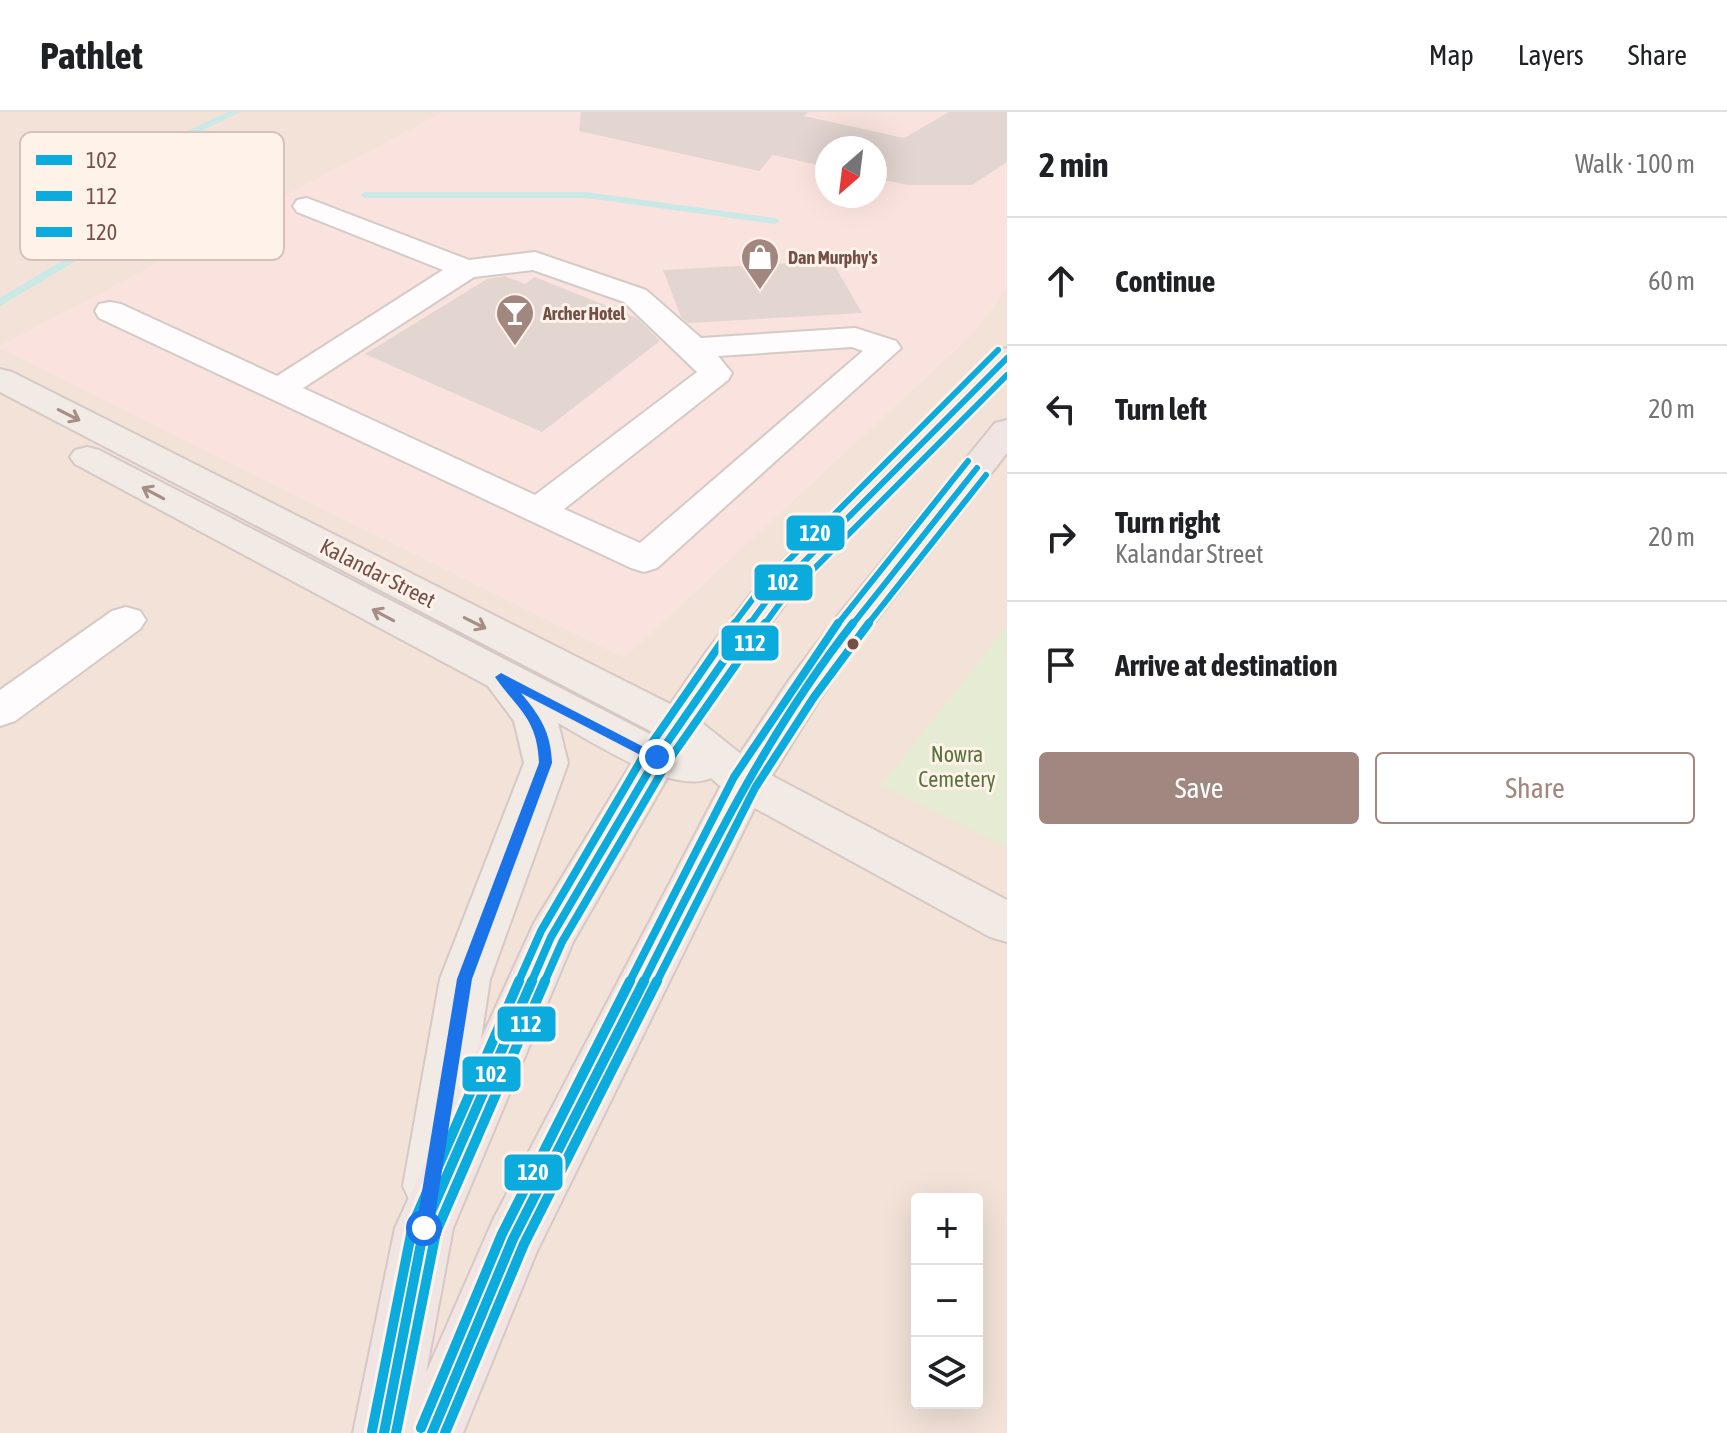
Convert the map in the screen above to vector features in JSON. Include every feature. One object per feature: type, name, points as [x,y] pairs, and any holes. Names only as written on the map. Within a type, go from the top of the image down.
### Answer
[{"type":"highway","points":[[384,1433],[424,1228],[551,937],[667,742],[721,661],[771,595],[1007,358]]},
{"type":"highway","points":[[432,1433],[513,1239],[745,782],[804,690],[850,627],[1007,430]]},
{"type":"main road","name":"Kalandar Street","points":[[0,379],[1007,923]]},
{"type":"main road","name":"Kalandar Street","points":[[0,411],[501,677],[667,742]]},
{"type":"main road","points":[[424,1228],[465,979],[546,763],[545,739],[536,719],[501,677]]},
{"type":"street","points":[[307,206],[466,269]]},
{"type":"street","points":[[277,391],[466,269],[535,261],[635,296],[716,373],[538,511]]},
{"type":"street","points":[[110,311],[644,560],[885,348],[855,337],[693,348]]},
{"type":"street","points":[[0,711],[126,620]]},
{"type":"shaded area","points":[[0,112],[1007,112],[1007,1433],[0,1433]]},
{"type":"shaded area","points":[[443,112],[1007,112],[1007,289],[973,334],[624,658],[0,349],[0,346],[163,260],[284,260],[284,196]]},
{"type":"green space","name":"Nowra Cemetery","points":[[1007,626],[1007,847],[881,785]]},
{"type":"building","points":[[581,112],[808,112],[804,116],[904,138],[949,112],[1007,112],[1007,162],[972,185],[908,185],[887,181],[887,136],[815,136],[815,164],[773,155],[759,171],[579,131]]},
{"type":"building","name":"Dan Murphy's","points":[[832,261],[862,313],[688,323],[681,317],[663,270]]},
{"type":"building","name":"Archer Hotel","points":[[505,276],[525,284],[535,277],[637,318],[660,341],[542,432],[365,354],[487,279]]},
{"type":"waterway","points":[[193,132],[235,112]]},
{"type":"waterway","points":[[365,195],[586,195],[775,221]]},
{"type":"waterway","points":[[0,303],[71,260]]},
{"type":"transit line","name":"120","points":[[372,1431],[413,1224],[541,931],[647,750],[711,654],[761,588],[998,350]]},
{"type":"transit line","name":"102","points":[[384,1433],[424,1228],[551,937],[657,757],[721,661],[771,595],[1007,358]]},
{"type":"transit line","name":"112","points":[[396,1433],[436,1232],[562,942],[667,763],[731,668],[780,603],[1007,375]]},
{"type":"transit line","name":"120","points":[[421,1428],[502,1234],[734,777],[840,620],[968,461]]},
{"type":"transit line","name":"102","points":[[432,1433],[513,1239],[745,782],[804,690],[850,627],[977,468]]},
{"type":"transit line","name":"112","points":[[445,1433],[524,1244],[755,788],[814,697],[860,634],[986,475]]},
{"type":"place","name":"Dan Murphy's","points":[[760,291]]},
{"type":"place","name":"Archer Hotel","points":[[515,347]]},
{"type":"route","points":[[424,1228],[465,979],[546,763],[545,739],[536,719],[501,677],[657,757]]}]
